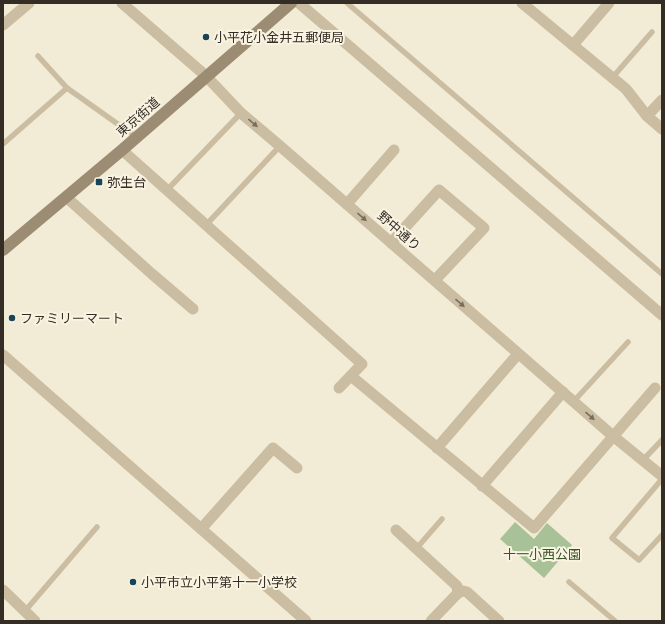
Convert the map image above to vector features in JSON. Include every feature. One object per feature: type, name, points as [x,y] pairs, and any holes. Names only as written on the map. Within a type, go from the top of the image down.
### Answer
[{"type":"main road","name":"東京街道","points":[[3,250],[122,150],[291,3]]},
{"type":"street","points":[[3,25],[29,3]]},
{"type":"street","name":"野中通り","points":[[122,3],[206,76],[241,113],[662,478]]},
{"type":"street","points":[[299,3],[662,316]]},
{"type":"street","points":[[522,3],[626,89],[647,116],[662,129]]},
{"type":"street","points":[[573,46],[609,3]]},
{"type":"street","points":[[647,116],[662,100]]},
{"type":"street","points":[[122,150],[362,364],[339,388]]},
{"type":"street","points":[[347,204],[394,150]]},
{"type":"street","points":[[391,243],[439,190],[484,228],[435,280]]},
{"type":"street","points":[[66,197],[193,309]]},
{"type":"street","points":[[437,448],[518,354]]},
{"type":"street","points":[[3,355],[306,621]]},
{"type":"street","points":[[351,376],[534,528],[655,388]]},
{"type":"street","points":[[482,486],[563,392]]},
{"type":"street","points":[[201,529],[273,448],[297,468]]},
{"type":"street","points":[[396,530],[457,586],[458,593]]},
{"type":"street","points":[[3,590],[35,621]]},
{"type":"street","points":[[431,621],[458,593],[467,592],[499,621]]},
{"type":"lane","points":[[347,3],[662,274]]},
{"type":"lane","points":[[612,78],[652,32]]},
{"type":"lane","points":[[38,56],[67,88],[136,137]]},
{"type":"lane","points":[[3,144],[67,88]]},
{"type":"lane","points":[[167,190],[241,113]]},
{"type":"lane","points":[[206,225],[280,146]]},
{"type":"lane","points":[[574,401],[628,342]]},
{"type":"lane","points":[[643,460],[662,440]]},
{"type":"lane","points":[[662,478],[612,538],[639,560],[662,535]]},
{"type":"lane","points":[[416,549],[442,518]]},
{"type":"lane","points":[[25,611],[97,528]]},
{"type":"lane","points":[[569,582],[616,621]]},
{"type":"green space","name":"十一小西公園","points":[[515,522],[534,539],[547,523],[572,545],[544,578],[500,539]]},
{"type":"place","name":"小平花小金井五郵便局","points":[[206,37]]},
{"type":"place","name":"弥生台","points":[[99,182]]},
{"type":"place","name":"ファミリーマート","points":[[12,318]]},
{"type":"place","name":"小平市立小平第十一小学校","points":[[133,582]]}]
